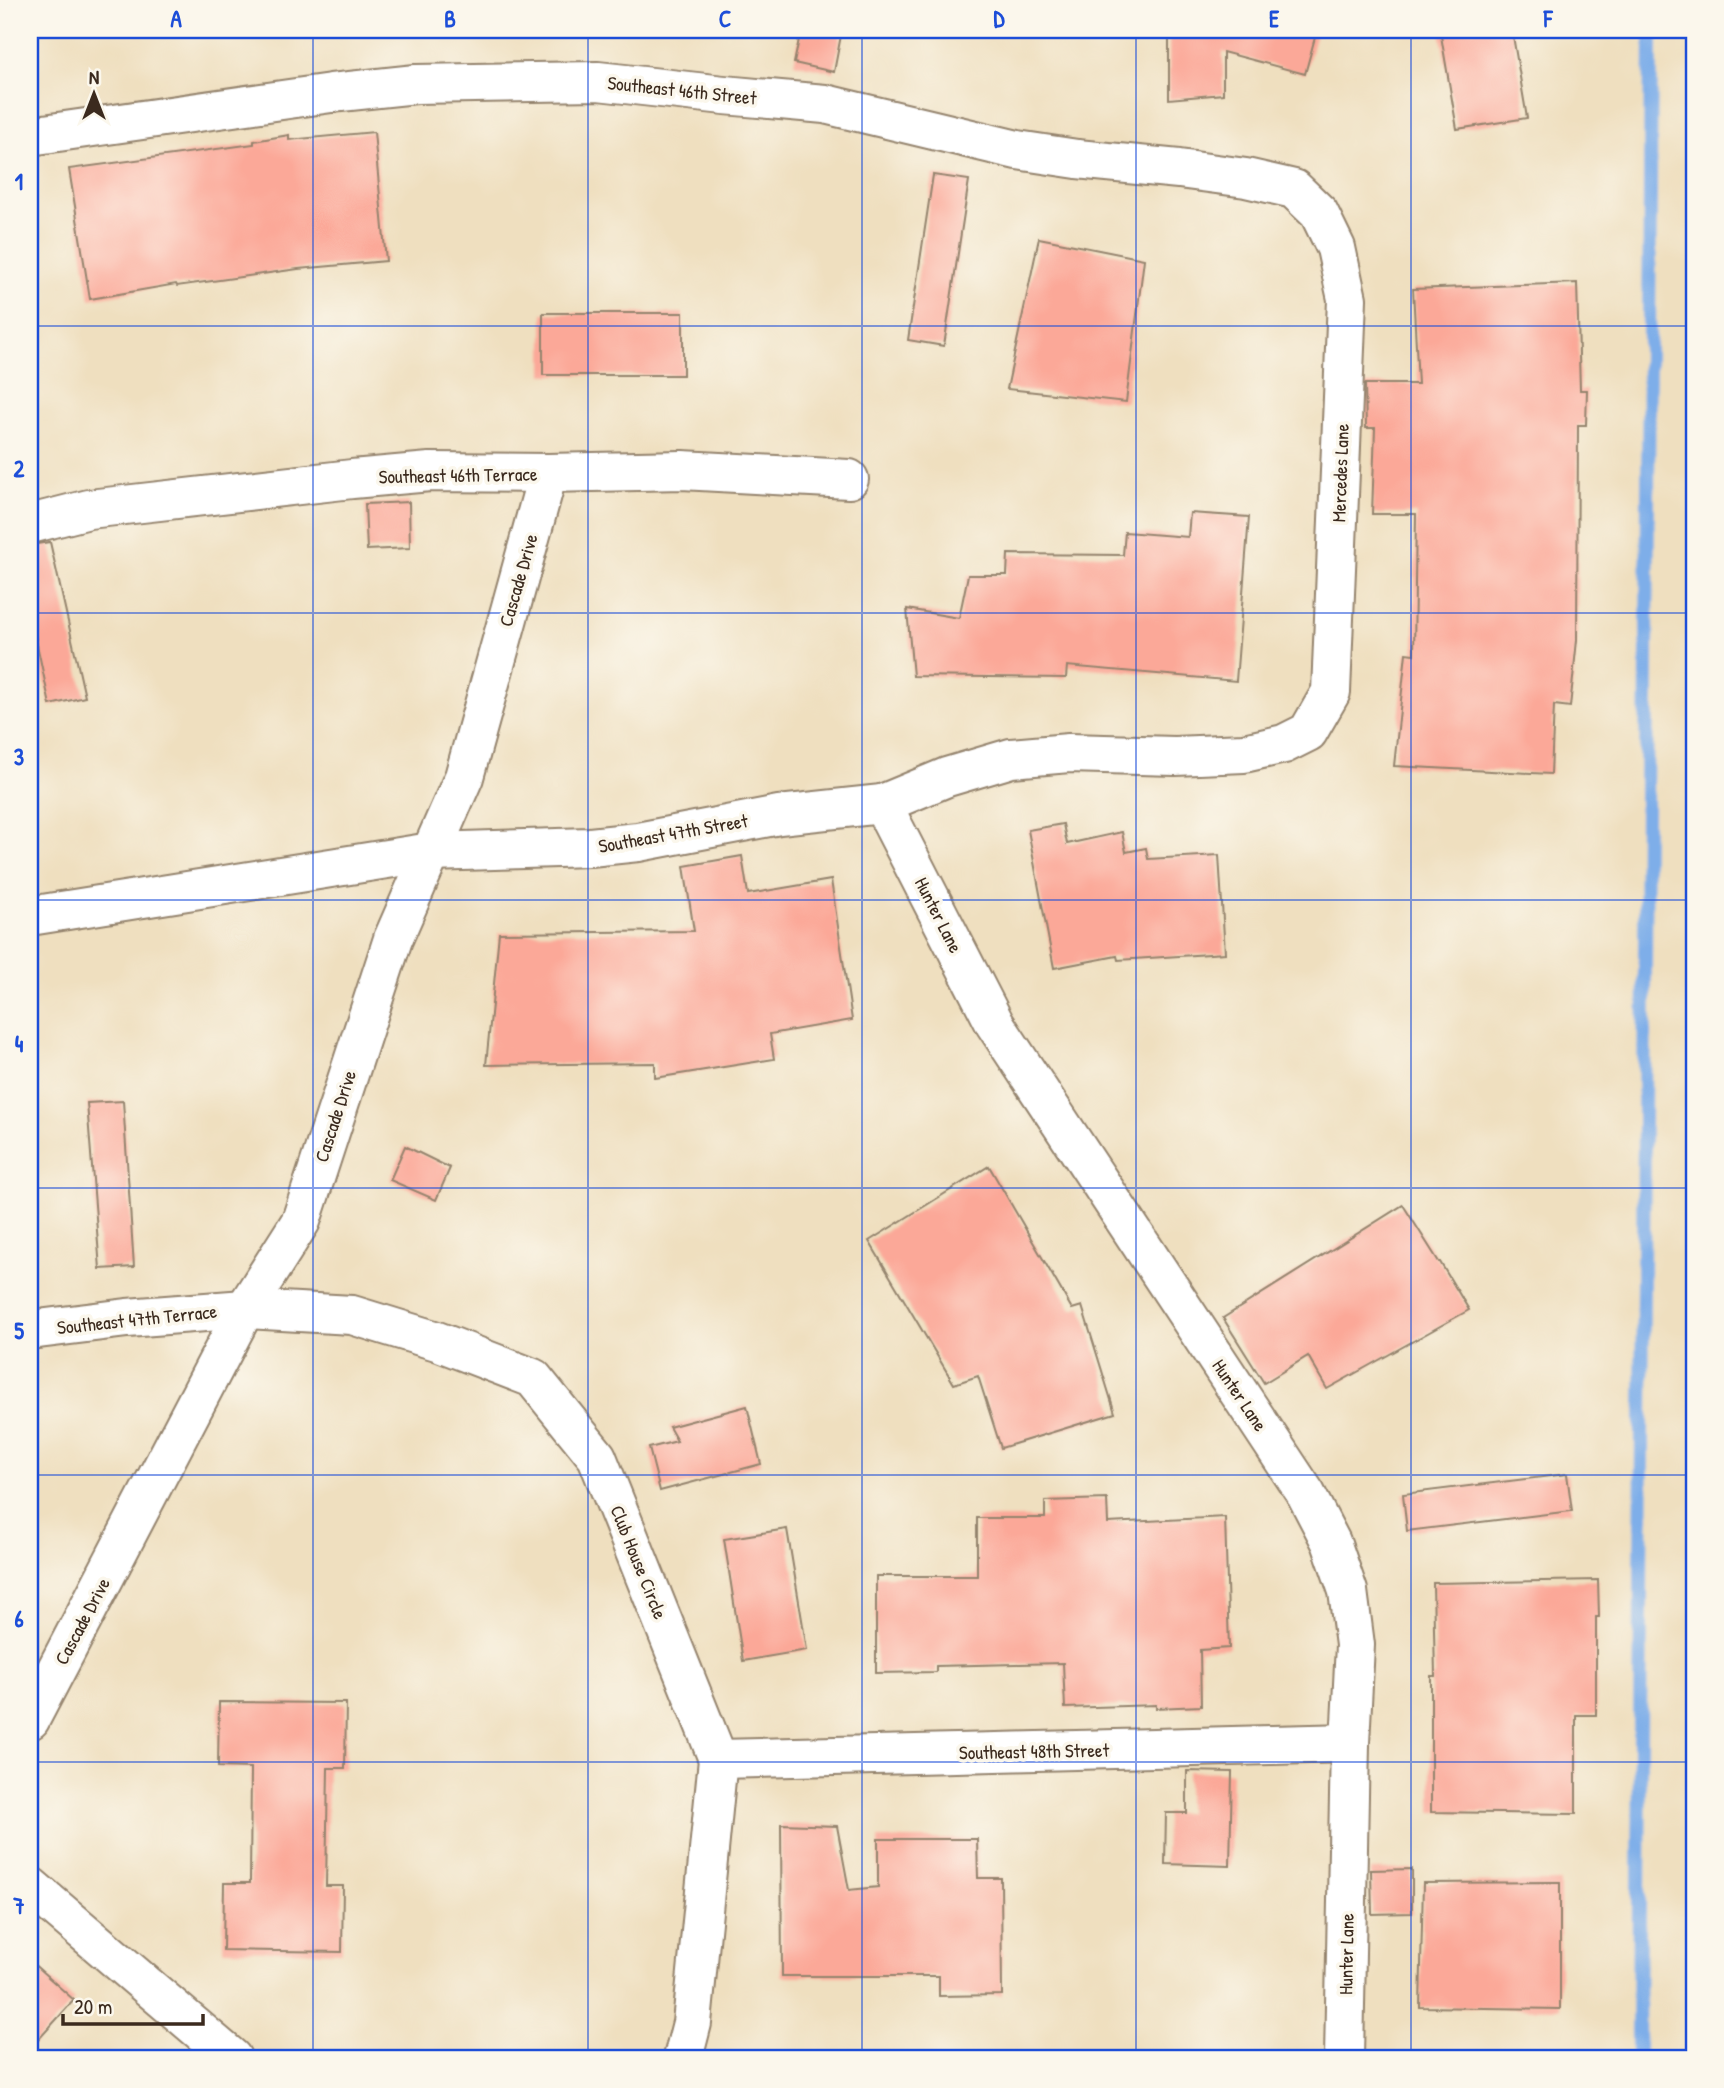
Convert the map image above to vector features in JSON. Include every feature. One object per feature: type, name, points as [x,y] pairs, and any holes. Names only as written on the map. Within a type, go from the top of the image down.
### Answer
[{"type":"street","name":"Southeast 46th Street","points":[[30,136],[416,83],[598,81],[825,104],[1017,150],[1246,178],[1294,190],[1319,214]]},
{"type":"street","name":"Mercedes Lane","points":[[1308,732],[1331,692],[1347,299],[1336,247],[1319,214]]},
{"type":"street","name":"Southeast 46th Terrace","points":[[30,524],[89,509],[430,472],[682,470],[849,479]]},
{"type":"street","name":"Cascade Drive","points":[[30,1720],[245,1309],[301,1221],[393,939],[464,777],[548,473]]},
{"type":"street","name":"Southeast 47th Street","points":[[30,916],[431,852],[590,847],[638,842],[779,814],[882,804],[947,777],[1011,758],[1069,753],[1175,756],[1244,753],[1284,744],[1308,732]]},
{"type":"street","name":"Hunter Lane","points":[[882,804],[995,1024],[1306,1494],[1331,1542],[1348,1591],[1354,1644],[1349,1743],[1344,2058]]},
{"type":"street","name":"Southeast 47th Terrace","points":[[30,1330],[127,1318],[245,1309]]},
{"type":"street","name":"Club House Circle","points":[[245,1309],[352,1315],[437,1341],[533,1378],[597,1457],[718,1759],[692,2023],[683,2058]]},
{"type":"street","name":"Southeast 48th Street","points":[[718,1759],[1349,1743]]},
{"type":"street","points":[[30,1886],[232,2058]]},
{"type":"building","points":[[801,30],[842,30],[834,72],[794,63]]},
{"type":"building","points":[[1169,30],[1317,30],[1305,74],[1223,52],[1223,94],[1169,99]]},
{"type":"building","points":[[1440,30],[1512,30],[1527,118],[1457,129]]},
{"type":"building","points":[[374,132],[386,261],[176,284],[90,299],[69,169],[254,144],[254,141],[289,135],[289,140]]},
{"type":"building","points":[[933,175],[969,180],[944,346],[908,340]]},
{"type":"building","points":[[1039,238],[1144,259],[1126,402],[1007,389]]},
{"type":"building","points":[[1577,283],[1580,390],[1587,390],[1586,425],[1578,425],[1577,640],[1570,707],[1554,705],[1551,774],[1394,766],[1406,653],[1414,654],[1416,514],[1372,514],[1375,428],[1366,428],[1365,384],[1418,384],[1413,289]]},
{"type":"building","points":[[543,313],[683,313],[683,375],[543,375]]},
{"type":"building","points":[[409,502],[410,548],[367,550],[365,504]]},
{"type":"building","points":[[1190,513],[1249,517],[1236,681],[1067,666],[1066,678],[913,676],[907,609],[959,618],[968,575],[1007,575],[1008,554],[1123,555],[1125,532],[1188,537]]},
{"type":"building","points":[[50,542],[85,697],[50,705],[30,612],[30,545]]},
{"type":"building","points":[[1063,824],[1067,844],[1122,832],[1126,852],[1146,848],[1148,859],[1219,855],[1225,953],[1118,960],[1117,956],[1054,968],[1028,830]]},
{"type":"building","points":[[742,856],[748,894],[831,880],[852,1020],[770,1034],[774,1059],[655,1078],[655,1063],[486,1065],[499,933],[694,931],[684,866]]},
{"type":"building","points":[[123,1101],[134,1267],[100,1269],[87,1103]]},
{"type":"building","points":[[405,1146],[450,1168],[436,1200],[390,1180]]},
{"type":"building","points":[[989,1166],[1072,1309],[1082,1306],[1115,1413],[1001,1448],[978,1376],[954,1384],[869,1241]]},
{"type":"building","points":[[1403,1205],[1469,1310],[1327,1389],[1308,1356],[1264,1383],[1223,1318]]},
{"type":"building","points":[[747,1406],[761,1464],[660,1491],[649,1448],[677,1441],[669,1427]]},
{"type":"building","points":[[1567,1474],[1572,1511],[1407,1531],[1403,1494]]},
{"type":"building","points":[[1107,1499],[1108,1523],[1225,1517],[1229,1648],[1200,1650],[1201,1706],[1065,1708],[1063,1663],[936,1666],[936,1672],[876,1673],[876,1576],[977,1576],[977,1518],[1045,1518],[1045,1501]]},
{"type":"building","points":[[787,1529],[807,1650],[743,1661],[724,1539]]},
{"type":"building","points":[[1598,1580],[1596,1715],[1576,1715],[1576,1814],[1431,1812],[1431,1676],[1435,1676],[1433,1583]]},
{"type":"building","points":[[219,1702],[346,1703],[345,1768],[328,1768],[326,1886],[343,1886],[342,1952],[223,1950],[224,1883],[250,1883],[251,1768],[218,1767]]},
{"type":"building","points":[[1187,1771],[1232,1772],[1230,1866],[1165,1864],[1166,1813],[1187,1813]]},
{"type":"building","points":[[781,1824],[837,1826],[849,1890],[878,1887],[878,1839],[977,1839],[978,1878],[1001,1878],[1002,1995],[939,1996],[939,1976],[782,1976]]},
{"type":"building","points":[[1412,1869],[1412,1913],[1372,1914],[1371,1870]]},
{"type":"building","points":[[1560,1882],[1560,2009],[1420,2007],[1423,1883]]},
{"type":"building","points":[[30,1961],[74,2000],[30,2049]]},
{"type":"waterway","points":[[1638,2058],[1651,30]]}]
